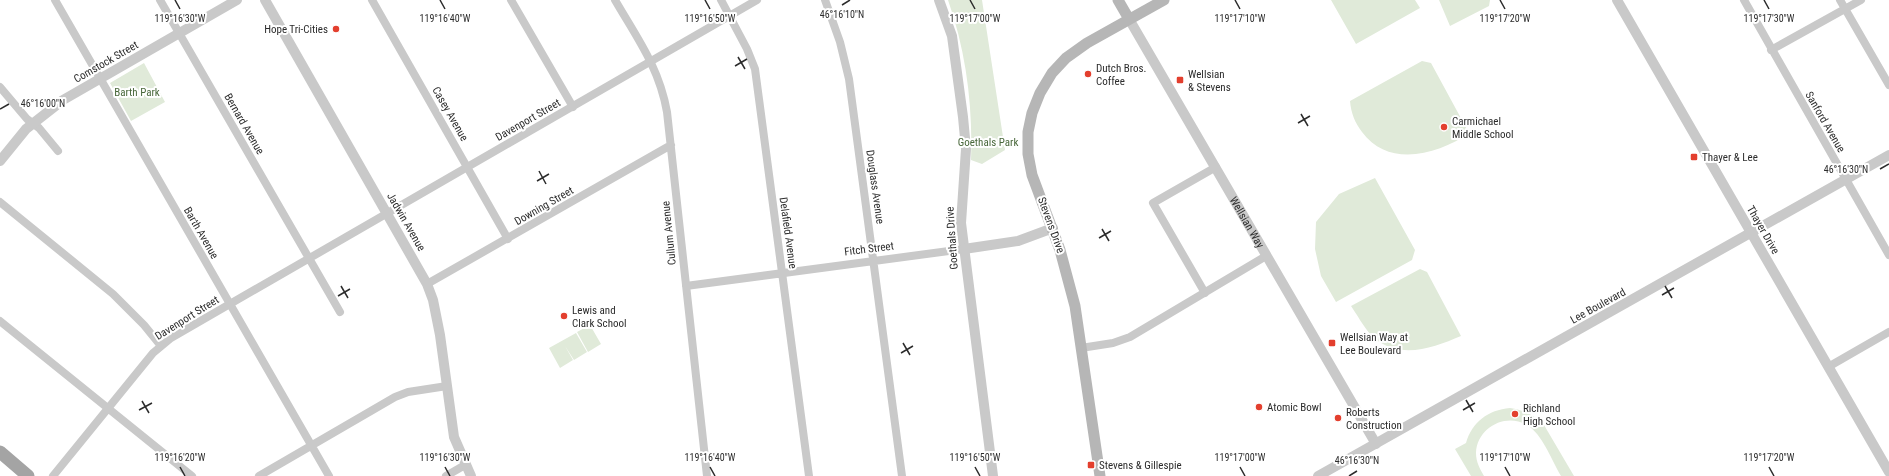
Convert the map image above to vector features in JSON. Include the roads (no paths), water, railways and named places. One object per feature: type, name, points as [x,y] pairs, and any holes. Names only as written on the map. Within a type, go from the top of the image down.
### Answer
[{"type":"main road","name":"Wellsian Way","points":[[1118,0],[1129,19]]},
{"type":"main road","name":"Stevens Drive","points":[[1100,476],[1071,290],[1053,228],[1035,184],[1030,166],[1028,132],[1034,108],[1046,82],[1066,58],[1129,19],[1164,0]]},
{"type":"main road","points":[[0,452],[28,476]]},
{"type":"street","name":"Barth Avenue","points":[[54,0],[329,476]]},
{"type":"street","name":"Bernard Avenue","points":[[160,0],[309,260]]},
{"type":"street","name":"Comstock Street","points":[[0,161],[33,123],[62,100],[237,0]]},
{"type":"street","name":"Jadwin Avenue","points":[[265,0],[428,284],[438,323],[454,437],[471,476]]},
{"type":"street","name":"Casey Avenue","points":[[372,0],[508,239]]},
{"type":"street","points":[[511,0],[573,107]]},
{"type":"street","name":"Cullum Avenue","points":[[615,0],[651,62],[663,89],[671,145],[707,476]]},
{"type":"street","name":"Delafield Avenue","points":[[721,0],[747,49],[755,69],[809,476]]},
{"type":"street","name":"Davenport Street","points":[[53,476],[161,346],[171,338],[309,260],[757,0]]},
{"type":"street","name":"Douglass Avenue","points":[[825,0],[846,62],[874,260],[902,476]]},
{"type":"street","name":"Goethals Drive","points":[[939,0],[948,22],[953,42],[965,135],[966,161],[961,209],[964,249],[993,476]]},
{"type":"street","name":"Thayer Drive","points":[[1617,0],[1889,472]]},
{"type":"street","name":"Sanford Avenue","points":[[1744,0],[1771,50],[1889,255]]},
{"type":"street","points":[[1840,0],[1889,85]]},
{"type":"street","points":[[1771,50],[1861,0]]},
{"type":"street","name":"Wellsian Way","points":[[1129,19],[1376,444]]},
{"type":"street","points":[[0,87],[39,128],[58,151]]},
{"type":"street","name":"Downing Street","points":[[428,284],[671,145]]},
{"type":"street","name":"Lee Boulevard","points":[[1318,476],[1752,234],[1889,155]]},
{"type":"street","points":[[1205,293],[1153,203],[1216,168]]},
{"type":"street","points":[[0,202],[122,302],[144,325],[161,346]]},
{"type":"street","name":"Fitch Street","points":[[686,286],[1018,241],[1053,228]]},
{"type":"street","points":[[1081,348],[1113,343],[1130,337],[1266,256]]},
{"type":"street","points":[[309,260],[340,312]]},
{"type":"street","points":[[0,321],[192,476]]},
{"type":"street","points":[[1828,367],[1889,332]]},
{"type":"street","points":[[259,476],[395,397],[408,392],[447,386]]},
{"type":"street","points":[[446,476],[465,465]]},
{"type":"place","name":"Hope Tri-Cities","points":[[336,29]]},
{"type":"place","name":"Dutch Bros. Coffee","points":[[1088,74]]},
{"type":"place","name":"Wellsian & Stevens","points":[[1180,80]]},
{"type":"place","name":"Carmichael Middle School","points":[[1444,127]]},
{"type":"place","name":"Thayer & Lee","points":[[1694,157]]},
{"type":"place","name":"Lewis and Clark School","points":[[564,316]]},
{"type":"place","name":"Wellsian Way at Lee Boulevard","points":[[1332,343]]},
{"type":"place","name":"Atomic Bowl","points":[[1259,407]]},
{"type":"place","name":"Richland High School","points":[[1515,414]]},
{"type":"place","name":"Roberts Construction","points":[[1338,418]]},
{"type":"place","name":"Stevens & Gillespie","points":[[1091,465]]},
{"type":"park label","name":"Barth Park","points":[[137,92]]},
{"type":"park label","name":"Goethals Park","points":[[988,142]]}]
